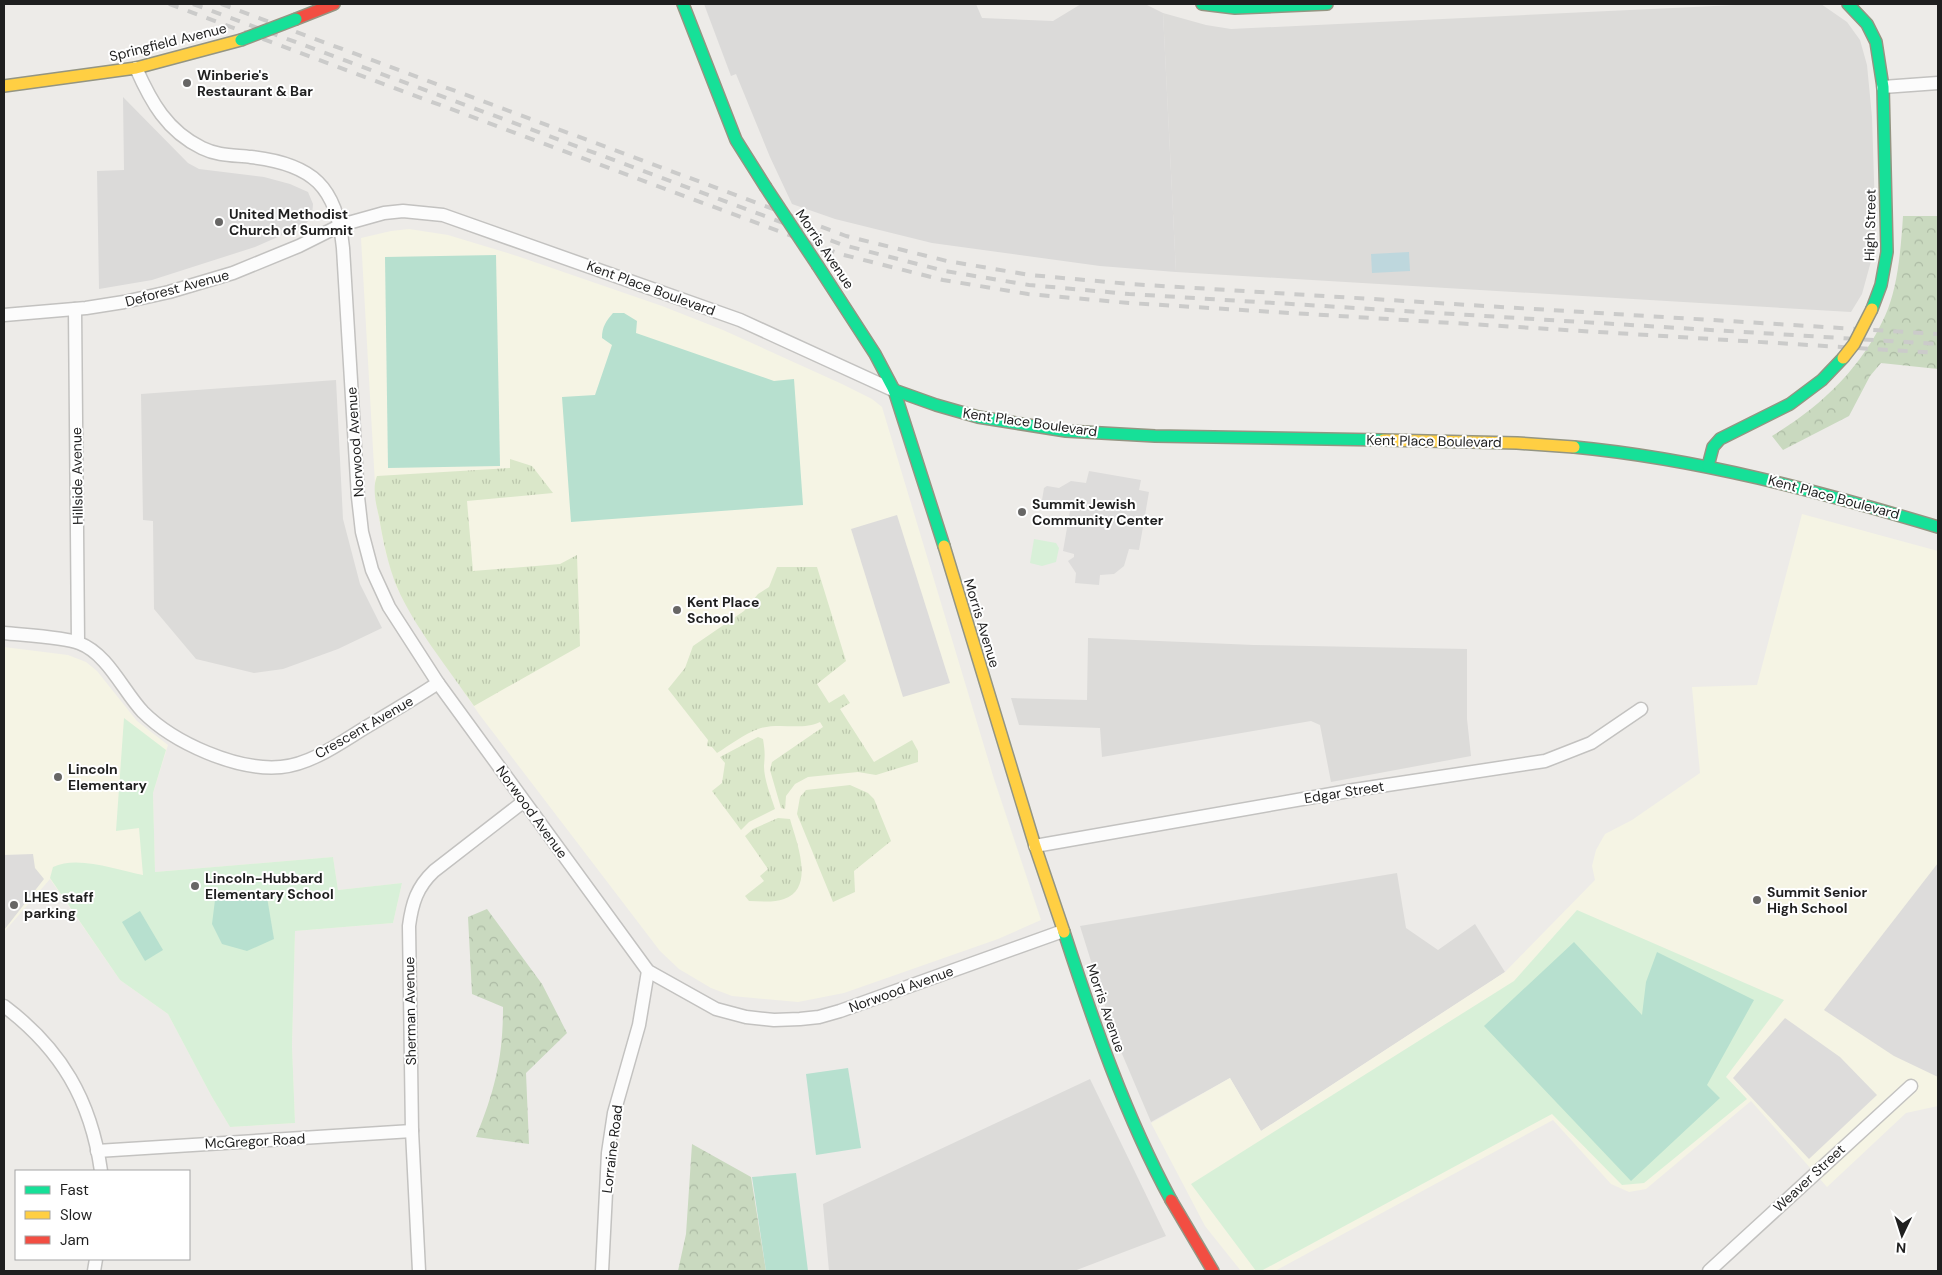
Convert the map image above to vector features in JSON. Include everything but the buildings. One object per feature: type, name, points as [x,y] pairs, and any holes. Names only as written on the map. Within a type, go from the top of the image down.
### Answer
[{"type":"street","name":"Springfield Avenue","points":[[4,86],[136,68],[241,40],[334,4]]},
{"type":"street","name":"Morris Avenue","points":[[683,4],[736,140],[875,354],[894,390],[921,471],[1035,846],[1098,1035],[1127,1110],[1179,1216],[1213,1271]]},
{"type":"street","points":[[1202,4],[1235,8],[1326,4]]},
{"type":"street","name":"High Street","points":[[1708,466],[1713,447],[1720,439],[1790,404],[1822,380],[1854,344],[1872,309],[1881,285],[1887,252],[1883,87],[1876,42],[1867,24],[1848,4]]},
{"type":"street","points":[[136,68],[158,111],[179,134],[204,149],[221,154],[272,160],[307,173],[326,191],[336,208],[341,225]]},
{"type":"street","points":[[1883,87],[1938,83]]},
{"type":"street","name":"Kent Place Boulevard","points":[[341,225],[392,212],[443,215],[740,320],[925,403],[986,418],[1095,432],[1158,436],[1560,446],[1629,453],[1708,466],[1765,479],[1938,527]]},
{"type":"street","name":"Deforest Avenue","points":[[4,315],[75,309],[151,296],[233,273],[299,246],[341,225]]},
{"type":"street","name":"Norwood Avenue","points":[[341,225],[362,532],[372,570],[388,607],[438,683],[648,970],[716,1009],[746,1017],[774,1020],[810,1018],[840,1011],[1064,931]]},
{"type":"street","name":"Hillside Avenue","points":[[75,309],[78,642]]},
{"type":"street","name":"Crescent Avenue","points":[[4,633],[78,642],[93,651],[144,712],[167,732],[195,747],[225,759],[269,767],[282,767],[308,760],[438,683]]},
{"type":"street","name":"Edgar Street","points":[[1035,846],[1354,790],[1545,760],[1591,743],[1641,709]]},
{"type":"street","name":"Sherman Avenue","points":[[420,1271],[412,1131],[409,926],[411,908],[424,881],[434,871],[524,802]]},
{"type":"street","name":"Lorraine Road","points":[[602,1271],[608,1153],[614,1113],[639,1025],[648,970]]},
{"type":"street","points":[[4,1006],[45,1042],[72,1078],[88,1111],[101,1170]]},
{"type":"street","name":"Weaver Street","points":[[1709,1271],[1911,1086]]},
{"type":"street","name":"McGregor Road","points":[[98,1151],[412,1131]]},
{"type":"shaded area","points":[[704,4],[976,4],[982,18],[1053,21],[1081,4],[1145,4],[1163,13],[1176,272],[1100,266],[932,243],[835,219],[792,204],[770,157],[736,74],[731,76]]},
{"type":"shaded area","points":[[1757,4],[1821,4],[1847,22],[1860,40],[1867,65],[1872,117],[1876,243],[1862,294],[1851,312],[1176,272],[1163,13],[1206,25],[1231,29]]},
{"type":"shaded area","points":[[123,97],[188,163],[199,169],[264,177],[290,184],[308,192],[313,204],[312,216],[305,225],[255,247],[152,280],[99,289],[97,171],[124,170]]},
{"type":"shaded area","name":"Kent Place School","points":[[409,229],[448,235],[517,256],[662,306],[723,330],[842,384],[872,399],[882,407],[994,779],[1041,920],[998,939],[844,993],[798,1002],[732,996],[711,988],[679,969],[660,951],[479,714],[423,631],[397,588],[385,550],[376,502],[361,238]]},
{"type":"shaded area","points":[[336,380],[343,519],[360,584],[382,628],[338,649],[283,669],[254,673],[196,659],[154,609],[153,521],[143,520],[141,394]]},
{"type":"shaded area","points":[[1089,471],[1141,480],[1139,490],[1149,492],[1139,550],[1129,549],[1124,566],[1114,574],[1100,575],[1099,585],[1075,583],[1076,573],[1068,561],[1074,557],[1074,554],[1063,551],[1071,505],[1042,500],[1044,488],[1047,486],[1059,488],[1071,481],[1086,483]]},
{"type":"shaded area","name":"Summit Senior High School","points":[[1802,514],[1938,551],[1938,1106],[1906,1113],[1827,1187],[1751,1101],[1646,1189],[1629,1192],[1611,1184],[1553,1120],[1275,1271],[1241,1271],[1205,1226],[1151,1123],[1230,1078],[1261,1131],[1505,972],[1595,880],[1592,866],[1596,850],[1605,834],[1632,820],[1700,773],[1692,687],[1757,685]]},
{"type":"shaded area","points":[[897,515],[950,683],[903,697],[851,529]]},
{"type":"shaded area","points":[[1088,638],[1254,645],[1467,649],[1467,719],[1471,756],[1331,782],[1320,725],[1311,721],[1102,757],[1100,728],[1019,725],[1011,698],[1087,700]]},
{"type":"shaded area","name":"Lincoln-Hubbard Elementary School","points":[[4,647],[68,655],[86,662],[97,671],[137,721],[168,745],[153,793],[155,872],[333,857],[338,890],[402,883],[393,923],[295,931],[292,1046],[295,1123],[230,1127],[168,1014],[120,980],[50,879],[4,932]]},
{"type":"shaded area","name":"LHES staff parking","points":[[33,854],[35,868],[44,879],[4,930],[4,855]]},
{"type":"shaded area","points":[[1938,863],[1938,1077],[1894,1056],[1824,1010]]},
{"type":"shaded area","points":[[1397,873],[1406,928],[1438,950],[1475,924],[1505,972],[1261,1131],[1230,1078],[1151,1122],[1114,1035],[1080,926]]},
{"type":"shaded area","points":[[1785,1018],[1840,1057],[1877,1095],[1809,1159],[1733,1078]]},
{"type":"shaded area","points":[[1090,1079],[1166,1236],[1074,1271],[829,1271],[823,1204]]},
{"type":"green space","points":[[1903,216],[1938,216],[1938,369],[1881,363],[1870,376],[1849,416],[1783,450],[1772,436],[1807,412],[1838,385],[1864,353],[1885,316],[1896,280]]},
{"type":"green space","points":[[496,255],[500,466],[388,468],[385,257]]},
{"type":"green space","points":[[613,313],[624,313],[637,321],[636,333],[774,381],[794,379],[803,505],[571,522],[562,397],[595,395],[612,345],[602,338],[603,331],[606,322]]},
{"type":"green space","points":[[510,459],[532,466],[553,493],[467,501],[473,571],[560,564],[577,555],[580,646],[474,706],[432,648],[412,617],[397,587],[384,544],[375,486],[377,476],[510,468]]},
{"type":"green space","points":[[1034,539],[1056,543],[1059,548],[1056,562],[1042,566],[1030,563]]},
{"type":"green space","points":[[777,567],[817,567],[846,661],[817,684],[829,703],[844,694],[850,703],[840,709],[874,762],[912,740],[918,751],[918,762],[876,775],[858,772],[808,777],[795,784],[786,796],[785,809],[781,808],[770,770],[772,762],[823,727],[820,722],[806,726],[774,726],[758,729],[717,753],[712,747],[707,746],[708,740],[668,689],[685,668],[693,646],[744,611],[758,594],[769,587]]},
{"type":"green space","name":"Lincoln-Hubbard Elementary School","points":[[124,718],[166,750],[153,793],[155,872],[333,857],[338,890],[402,883],[393,923],[295,931],[292,1046],[295,1123],[230,1127],[168,1014],[120,980],[50,878],[53,867],[74,862],[143,875],[139,828],[116,831]]},
{"type":"green space","points":[[758,737],[763,739],[765,777],[775,809],[749,822],[741,830],[712,791],[722,783],[725,763],[720,757]]},
{"type":"green space","points":[[850,785],[868,793],[874,799],[891,841],[854,871],[855,892],[833,902],[797,814],[800,797],[806,790]]},
{"type":"green space","points":[[778,818],[790,819],[801,863],[802,875],[799,885],[794,893],[784,899],[749,901],[745,896],[764,881],[760,876],[768,869],[745,836],[753,829]]},
{"type":"green space","points":[[266,891],[274,939],[247,951],[222,944],[212,924],[215,900]]},
{"type":"green space","points":[[487,909],[542,984],[567,1033],[526,1073],[529,1144],[476,1137],[497,1074],[503,1025],[503,1007],[472,994],[468,917]]},
{"type":"green space","points":[[1577,910],[1784,1000],[1726,1077],[1747,1099],[1644,1183],[1622,1185],[1552,1114],[1261,1271],[1256,1271],[1191,1184],[1514,981]]},
{"type":"green space","points":[[140,911],[163,950],[145,961],[122,922]]},
{"type":"green space","points":[[1574,942],[1642,1015],[1646,982],[1657,952],[1754,1000],[1707,1085],[1720,1098],[1631,1181],[1484,1026]]},
{"type":"green space","points":[[848,1068],[861,1148],[816,1155],[806,1074]]},
{"type":"green space","points":[[692,1144],[751,1177],[766,1271],[678,1271],[686,1234]]},
{"type":"green space","points":[[796,1173],[808,1271],[766,1271],[752,1177]]},
{"type":"water","points":[[1409,252],[1410,271],[1372,273],[1371,254]]},
{"type":"railway","points":[[169,4],[840,254],[943,280],[1028,294],[1129,303],[1938,353]]},
{"type":"railway","points":[[193,4],[843,245],[945,271],[1029,285],[1129,294],[1938,344]]},
{"type":"railway","points":[[221,4],[846,236],[947,261],[1030,275],[1130,284],[1938,334]]},
{"type":"traffic: fast","points":[[683,4],[736,140],[765,186]]},
{"type":"traffic: fast","points":[[1202,4],[1235,8],[1327,4]]},
{"type":"traffic: fast","points":[[1848,4],[1867,24],[1876,42],[1883,87],[1887,252],[1881,285],[1872,309]]},
{"type":"traffic: fast","points":[[241,40],[296,19]]},
{"type":"traffic: fast","points":[[765,186],[818,266]]},
{"type":"traffic: fast","points":[[818,266],[875,354],[894,390],[944,546]]},
{"type":"traffic: fast","points":[[1708,466],[1713,447],[1720,439],[1790,404],[1822,380],[1843,358]]},
{"type":"traffic: fast","points":[[894,390],[978,417],[1066,431],[1155,436],[1383,440]]},
{"type":"traffic: fast","points":[[1574,447],[1667,459],[1758,478],[1938,527]]},
{"type":"traffic: fast","points":[[1064,932],[1099,1035],[1125,1102],[1154,1168],[1171,1200]]},
{"type":"traffic: slow","points":[[4,86],[136,68],[241,40]]},
{"type":"traffic: slow","points":[[1843,358],[1854,344],[1872,309]]},
{"type":"traffic: slow","points":[[1383,440],[1517,443],[1574,447]]},
{"type":"traffic: slow","points":[[944,546],[1035,846],[1064,932]]},
{"type":"traffic: jam","points":[[296,19],[334,4]]},
{"type":"traffic: jam","points":[[1171,1200],[1213,1271]]},
{"type":"place","name":"Winberie's Restaurant & Bar","points":[[187,83]]},
{"type":"place","name":"United Methodist Church of Summit","points":[[219,222]]},
{"type":"place","name":"Summit Jewish Community Center","points":[[1022,512]]},
{"type":"place","name":"Kent Place School","points":[[677,610]]},
{"type":"place","name":"Lincoln Elementary","points":[[58,777]]},
{"type":"place","name":"Lincoln-Hubbard Elementary School","points":[[195,886]]},
{"type":"place","name":"Summit Senior High School","points":[[1757,900]]},
{"type":"place","name":"LHES staff parking","points":[[14,905]]}]
